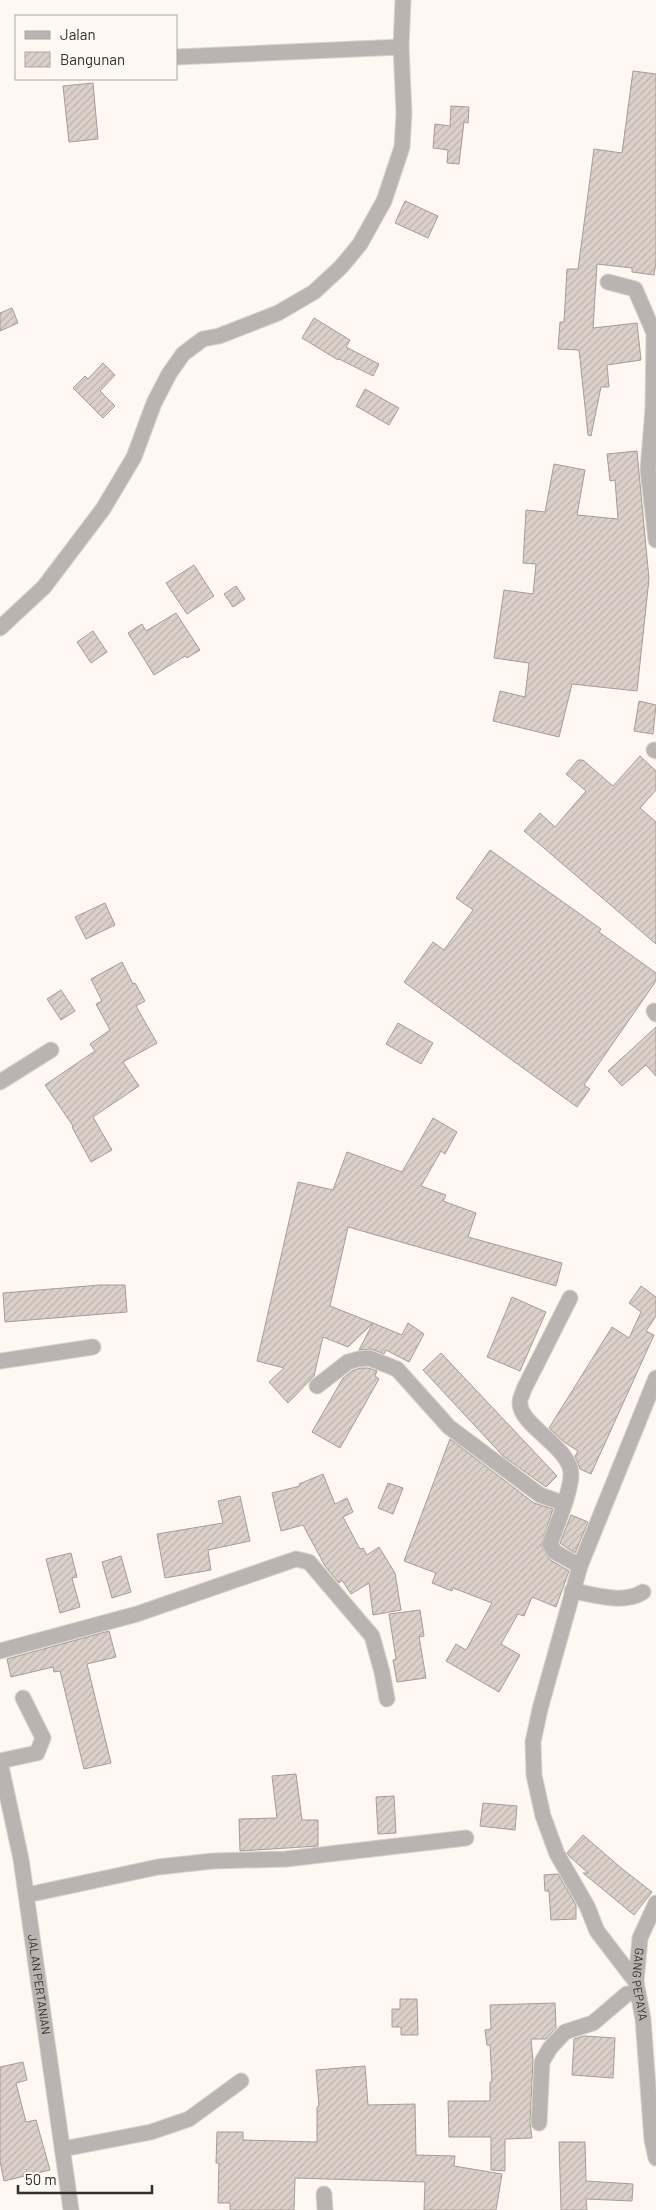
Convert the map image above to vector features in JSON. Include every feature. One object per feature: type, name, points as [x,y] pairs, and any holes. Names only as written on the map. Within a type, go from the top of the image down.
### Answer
[{"type":"street","points":[[0,628],[44,587],[103,509],[134,457],[154,402],[169,374],[184,354],[203,339],[219,336],[278,313],[314,292],[360,244],[384,201],[402,147],[404,113],[403,0]]},
{"type":"street","points":[[178,57],[402,47]]},
{"type":"street","points":[[608,282],[635,290],[654,333],[653,408],[648,470],[656,540]]},
{"type":"street","points":[[0,1082],[51,1050]]},
{"type":"street","points":[[570,1298],[524,1389],[520,1404],[524,1415],[558,1449],[569,1466],[571,1474],[564,1503],[550,1544],[555,1552],[580,1566]]},
{"type":"street","points":[[0,1361],[93,1346]]},
{"type":"street","points":[[317,1386],[348,1362],[359,1359],[368,1358],[397,1369],[449,1427],[540,1495],[564,1503]]},
{"type":"street","points":[[539,2123],[542,2062],[555,2042],[565,2032],[593,2023],[627,1994],[637,1988],[597,1931],[587,1906],[558,1854],[542,1816],[534,1775],[533,1742],[580,1566],[656,1378]]},
{"type":"street","points":[[0,1651],[137,1614],[296,1559],[309,1562],[372,1636],[387,1699]]},
{"type":"street","points":[[572,1591],[624,1599],[635,1597],[643,1592]]},
{"type":"street","points":[[0,1761],[37,1753],[42,1744],[43,1738],[23,1698]]},
{"type":"street","name":"JALAN PERTANIAN","points":[[0,1761],[27,1895],[71,2210]]},
{"type":"street","points":[[27,1895],[167,1866],[213,1860],[286,1859],[466,1838]]},
{"type":"street","name":"GANG PEPAYA","points":[[656,1903],[640,1938],[637,1988],[644,2019],[652,2140],[656,2158]]},
{"type":"street","points":[[63,2149],[151,2132],[189,2119],[241,2081]]},
{"type":"street","points":[[324,2194],[325,2210]]},
{"type":"building","points":[[633,71],[656,74],[656,262],[654,275],[632,272],[632,268],[597,264],[593,328],[637,323],[641,360],[607,365],[609,387],[601,387],[591,436],[588,435],[579,350],[558,349],[560,322],[564,322],[567,269],[578,269],[594,149],[622,153]]},
{"type":"building","points":[[93,83],[98,139],[69,142],[63,86]]},
{"type":"building","points":[[451,106],[469,107],[468,123],[464,122],[459,164],[447,163],[448,150],[433,148],[435,124],[450,126]]},
{"type":"building","points":[[405,201],[438,216],[428,238],[395,223]]},
{"type":"building","points":[[12,308],[18,323],[0,331],[0,313]]},
{"type":"building","points":[[314,318],[350,340],[346,347],[379,364],[373,376],[338,360],[302,338]]},
{"type":"building","points":[[103,363],[115,375],[100,391],[115,406],[103,418],[73,388],[85,376],[88,379]]},
{"type":"building","points":[[365,389],[399,408],[389,425],[356,406]]},
{"type":"building","points":[[637,451],[649,579],[637,691],[572,684],[559,737],[493,721],[500,691],[525,697],[529,663],[494,658],[504,590],[533,594],[536,564],[523,563],[526,510],[545,512],[554,464],[585,470],[577,515],[618,519],[615,480],[610,481],[607,454]]},
{"type":"building","points":[[194,565],[214,596],[187,614],[166,583]]},
{"type":"building","points":[[236,586],[245,599],[233,607],[224,594]]},
{"type":"building","points":[[176,613],[200,650],[187,658],[185,656],[154,675],[128,633],[142,624],[146,631]]},
{"type":"building","points":[[93,631],[107,652],[91,663],[77,642]]},
{"type":"building","points":[[639,701],[656,705],[653,734],[634,731]]},
{"type":"building","points":[[640,756],[656,771],[656,790],[640,808],[656,822],[656,944],[524,831],[540,813],[555,827],[586,791],[566,774],[578,760],[583,760],[613,786]]},
{"type":"building","points":[[490,850],[601,929],[599,932],[656,973],[656,981],[584,1085],[590,1089],[577,1107],[404,982],[433,942],[444,950],[473,910],[456,898]]},
{"type":"building","points":[[105,903],[115,925],[86,939],[75,917]]},
{"type":"building","points":[[122,962],[133,984],[135,983],[145,1001],[136,1006],[157,1043],[123,1062],[139,1086],[93,1117],[112,1150],[91,1162],[73,1126],[45,1085],[95,1051],[90,1044],[110,1030],[96,1004],[102,1001],[91,979]]},
{"type":"building","points":[[61,990],[75,1011],[61,1020],[47,999]]},
{"type":"building","points":[[398,1023],[433,1043],[421,1064],[386,1044]]},
{"type":"building","points":[[656,1027],[656,1076],[646,1065],[622,1086],[608,1071]]},
{"type":"building","points":[[433,1118],[457,1132],[445,1154],[441,1151],[421,1186],[446,1195],[443,1201],[476,1213],[468,1237],[562,1263],[556,1286],[348,1227],[330,1306],[373,1323],[348,1347],[323,1337],[314,1376],[288,1403],[269,1382],[284,1368],[257,1361],[298,1182],[333,1190],[347,1152],[402,1172]]},
{"type":"building","points":[[100,1285],[125,1285],[127,1312],[5,1322],[3,1293]]},
{"type":"building","points":[[641,1286],[656,1297],[656,1316],[646,1331],[654,1335],[591,1474],[580,1469],[575,1456],[578,1451],[564,1442],[549,1428],[612,1327],[629,1338],[641,1312],[629,1303]]},
{"type":"building","points":[[512,1297],[546,1312],[520,1371],[487,1357]]},
{"type":"building","points":[[373,1323],[402,1335],[408,1323],[424,1334],[409,1362],[386,1350],[384,1354],[372,1349],[359,1350]]},
{"type":"building","points":[[441,1353],[557,1476],[546,1487],[503,1456],[423,1370]]},
{"type":"building","points":[[361,1368],[377,1371],[375,1376],[379,1379],[340,1448],[312,1432],[343,1378],[352,1371]]},
{"type":"building","points":[[450,1439],[534,1503],[553,1509],[541,1545],[550,1560],[569,1571],[556,1607],[532,1597],[524,1616],[518,1614],[501,1644],[520,1655],[499,1692],[446,1661],[456,1644],[466,1650],[492,1603],[453,1588],[452,1591],[432,1583],[436,1573],[404,1561]]},
{"type":"building","points":[[323,1474],[335,1504],[347,1498],[353,1512],[343,1517],[360,1549],[363,1548],[367,1555],[379,1547],[395,1573],[401,1610],[373,1615],[369,1583],[351,1594],[342,1580],[339,1583],[325,1566],[303,1525],[281,1531],[272,1493],[300,1486],[299,1484]]},
{"type":"building","points":[[388,1483],[403,1488],[393,1514],[378,1508]]},
{"type":"building","points":[[240,1496],[250,1541],[208,1550],[211,1570],[165,1578],[157,1534],[223,1523],[218,1501]]},
{"type":"building","points":[[571,1515],[588,1522],[575,1553],[560,1543]]},
{"type":"building","points":[[71,1553],[77,1577],[72,1578],[80,1607],[60,1613],[46,1559]]},
{"type":"building","points":[[121,1556],[131,1592],[112,1598],[102,1562]]},
{"type":"building","points":[[420,1610],[424,1636],[419,1637],[426,1678],[397,1682],[393,1660],[396,1659],[389,1614]]},
{"type":"building","points":[[109,1631],[116,1657],[87,1664],[111,1763],[84,1769],[60,1671],[54,1672],[53,1667],[11,1677],[7,1659]]},
{"type":"building","points":[[296,1774],[302,1820],[318,1820],[318,1846],[240,1851],[239,1819],[277,1818],[272,1776]]},
{"type":"building","points":[[394,1796],[396,1833],[378,1834],[376,1797]]},
{"type":"building","points":[[483,1803],[517,1806],[515,1830],[480,1826]]},
{"type":"building","points":[[583,1835],[652,1892],[634,1915],[583,1873],[588,1873],[567,1853]]},
{"type":"building","points":[[558,1874],[576,1905],[576,1919],[551,1920],[549,1891],[545,1891],[544,1875]]},
{"type":"building","points":[[400,1999],[417,1999],[418,2035],[401,2035],[401,2027],[392,2027],[392,2009],[400,2009]]},
{"type":"building","points":[[555,2003],[556,2028],[546,2039],[531,2039],[533,2061],[530,2123],[532,2138],[505,2139],[505,2171],[491,2170],[491,2137],[449,2137],[448,2101],[490,2101],[490,2082],[492,2082],[490,2045],[487,2045],[485,2030],[491,2029],[490,2005]]},
{"type":"building","points":[[584,2036],[615,2038],[613,2078],[572,2075],[574,2039]]},
{"type":"building","points":[[23,2062],[27,2080],[16,2083],[26,2122],[36,2120],[50,2170],[4,2181],[0,2161],[0,2067]]},
{"type":"building","points":[[365,2066],[368,2105],[415,2104],[416,2155],[455,2156],[454,2166],[502,2174],[496,2210],[424,2210],[425,2182],[295,2178],[294,2210],[230,2210],[230,2203],[218,2203],[219,2163],[216,2163],[217,2132],[243,2132],[243,2140],[317,2142],[317,2107],[319,2106],[316,2070]]},
{"type":"building","points":[[559,2142],[585,2142],[586,2181],[633,2184],[632,2201],[586,2199],[587,2210],[561,2210]]}]
